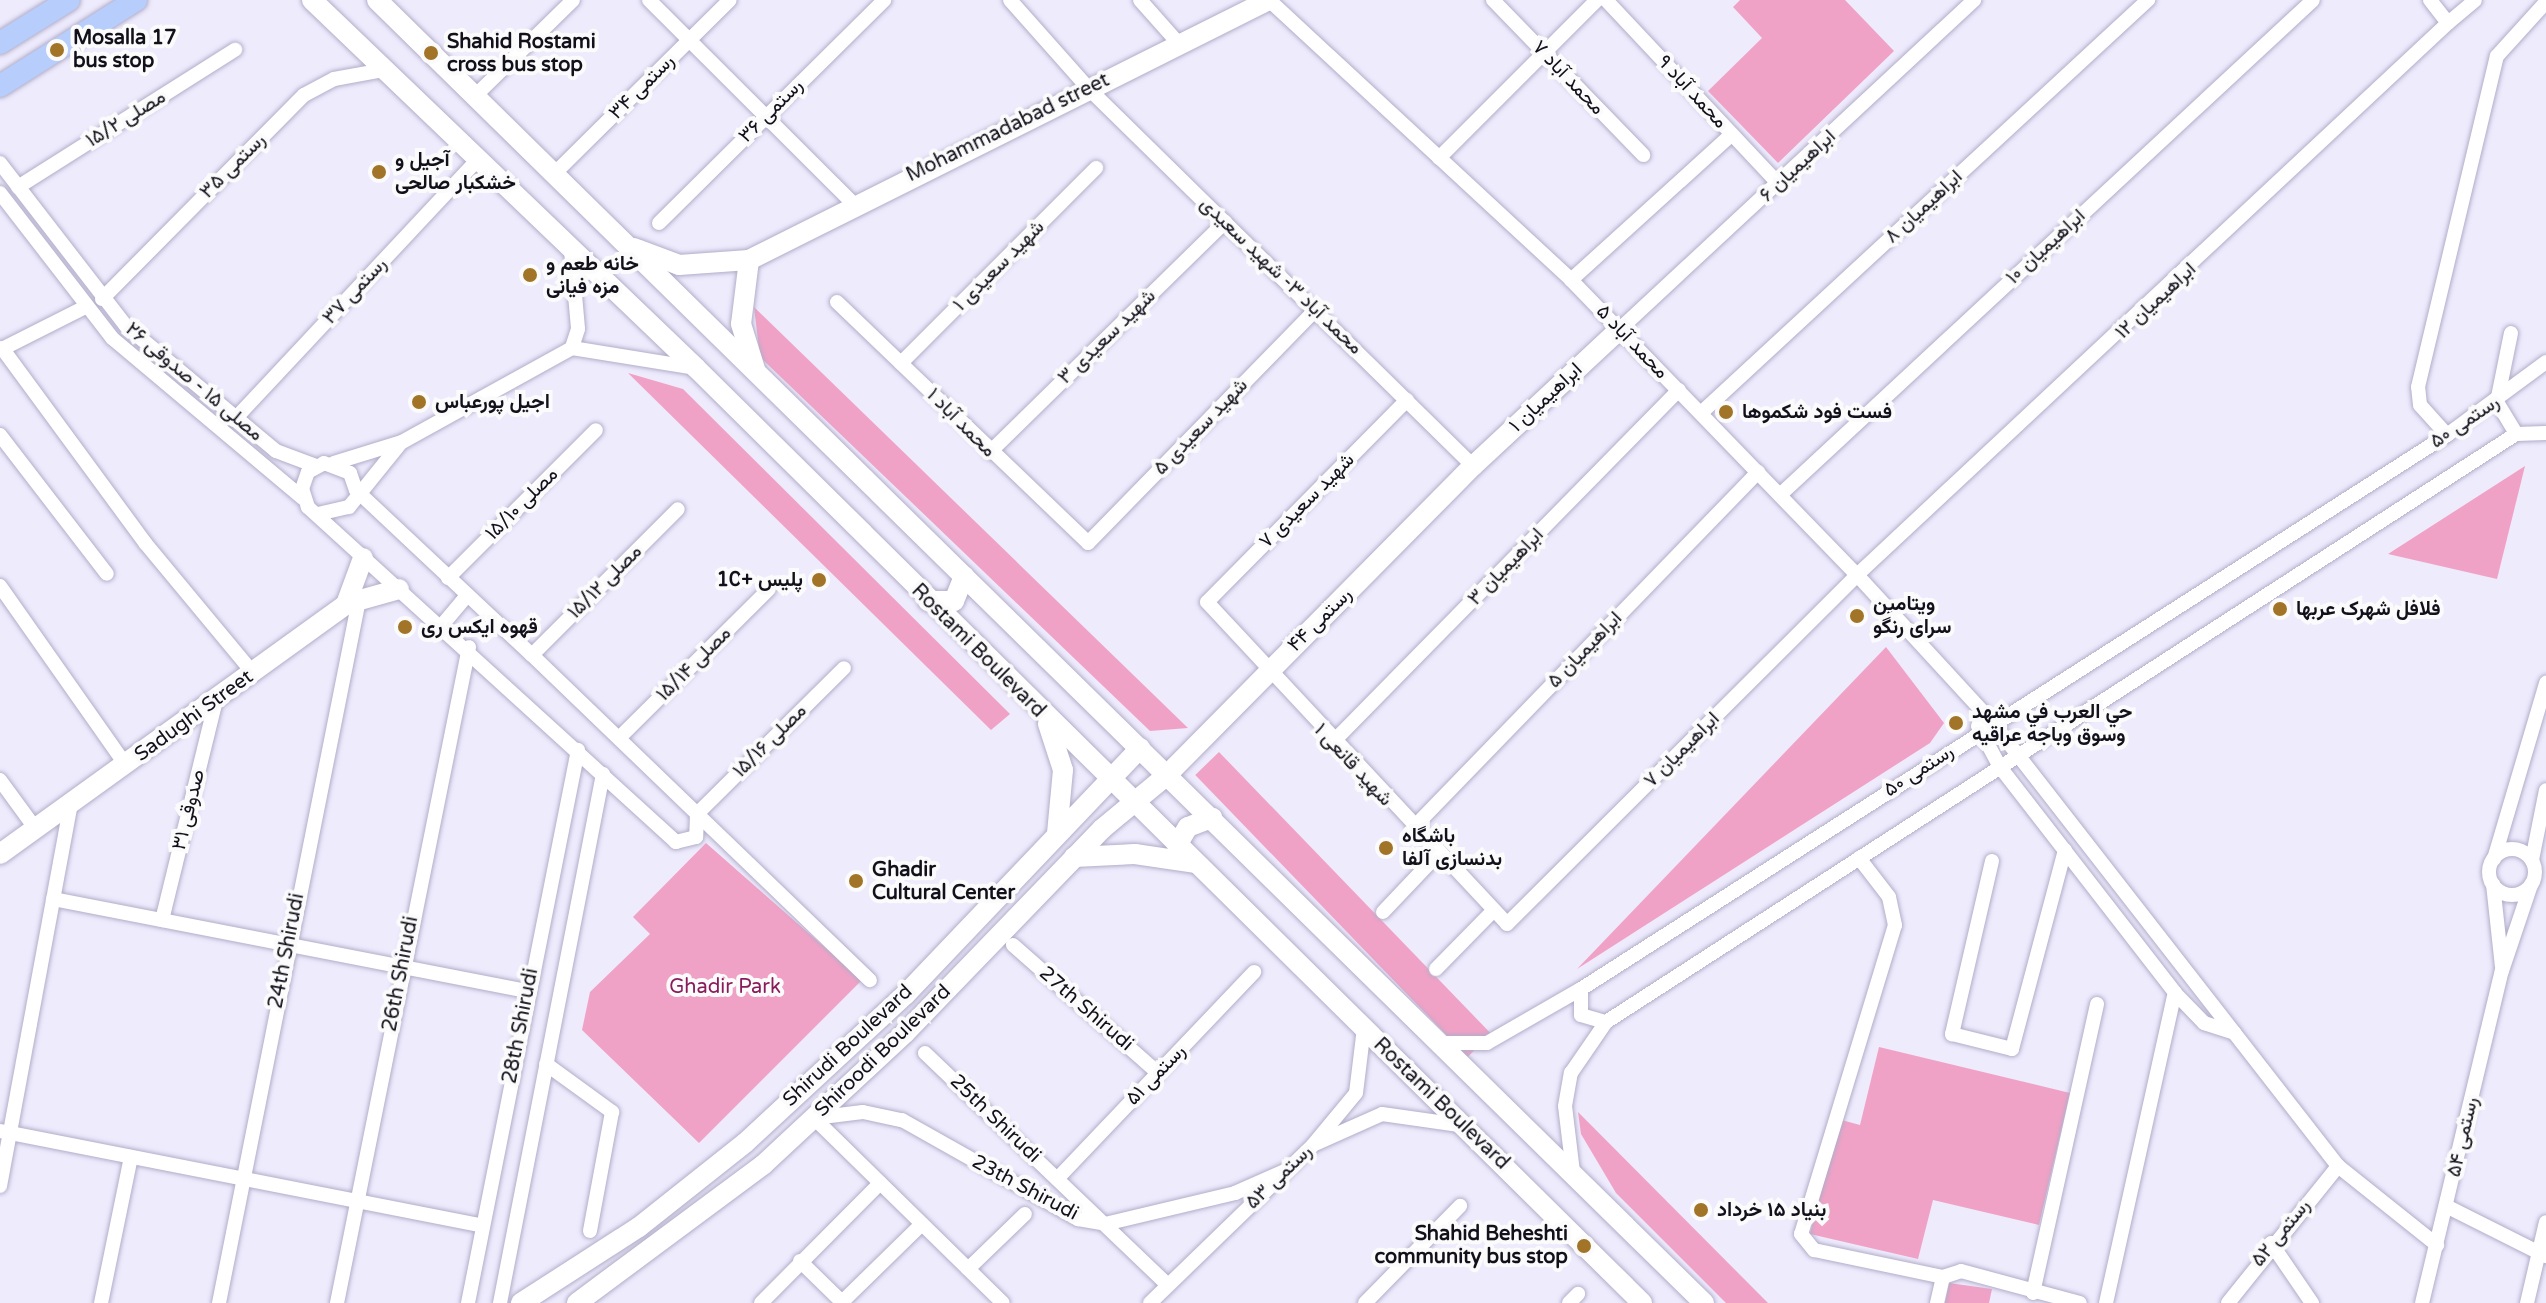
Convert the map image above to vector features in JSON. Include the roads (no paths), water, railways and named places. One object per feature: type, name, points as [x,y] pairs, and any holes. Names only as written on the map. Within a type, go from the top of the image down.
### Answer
[{"type":"main road","points":[[0,43],[69,0]]},
{"type":"main road","points":[[0,86],[136,0]]},
{"type":"main road","name":"Rostami Boulevard","points":[[312,0],[476,161],[696,368],[1047,721],[1196,863],[1642,1303]]},
{"type":"main road","points":[[377,0],[1704,1303]]},
{"type":"main road","name":"Mohammadabad street","points":[[749,260],[854,204],[1269,0]]},
{"type":"main road","points":[[627,245],[679,265],[749,260],[741,324],[755,370]]},
{"type":"main road","name":"ابراهیمیان ۱","points":[[1473,466],[1619,330]]},
{"type":"main road","name":"رستمی ۴۴","points":[[1167,775],[1473,466]]},
{"type":"main road","points":[[363,558],[352,602],[399,589]]},
{"type":"main road","points":[[928,601],[954,601],[964,576]]},
{"type":"main road","name":"Sadughi Street","points":[[0,854],[352,602]]},
{"type":"main road","points":[[1047,721],[1063,770],[1057,833]]},
{"type":"main road","name":"Shirudi Boulevard","points":[[521,1303],[639,1227],[745,1143],[905,995],[1106,777],[1140,748]]},
{"type":"main road","name":"Shiroodi Boulevard","points":[[577,1303],[656,1251],[814,1118],[1130,801],[1167,775]]},
{"type":"main road","points":[[1177,845],[1188,827],[1212,818]]},
{"type":"main road","points":[[1074,857],[1135,854],[1196,863]]},
{"type":"street","points":[[475,96],[573,0]]},
{"type":"street","points":[[649,0],[854,204]]},
{"type":"street","name":"رستمی ۳۴","points":[[554,174],[730,0]]},
{"type":"street","name":"رستمی ۳۶","points":[[659,223],[884,0]]},
{"type":"street","name":"محمد آباد ۳- شهید سعیدی","points":[[1010,0],[1088,88],[1473,466]]},
{"type":"street","points":[[1140,0],[1179,44]]},
{"type":"street","name":"محمد آباد ۵","points":[[1269,0],[1571,280],[1857,575],[1993,723],[2338,1166],[2437,1245]]},
{"type":"street","name":"محمد آباد ۷","points":[[1493,0],[1643,155]]},
{"type":"street","points":[[1439,158],[1541,52],[1597,0]]},
{"type":"street","name":"محمد آباد ۹","points":[[1606,0],[1779,184]]},
{"type":"street","name":"ابراهیمیان ۶","points":[[1619,330],[1974,0]]},
{"type":"street","name":"ابراهیمیان ۸","points":[[1701,413],[2148,0]]},
{"type":"street","name":"ابراهیمیان ۱۰","points":[[1780,495],[2313,0]]},
{"type":"street","points":[[2430,0],[2448,23]]},
{"type":"street","name":"ابراهیمیان ۱۲","points":[[1857,575],[2447,32],[2448,23],[2475,0]]},
{"type":"street","points":[[2447,435],[2420,405],[2418,387],[2497,56],[2546,2]]},
{"type":"street","name":"مصلی ۱۵/۲","points":[[18,187],[235,50]]},
{"type":"street","name":"رستمی ۳۵","points":[[102,299],[304,95],[334,79],[384,70]]},
{"type":"street","points":[[1571,280],[1732,134]]},
{"type":"street","name":"رستمی ۳۷","points":[[234,420],[476,161]]},
{"type":"street","name":"مصلی ۱۵ - صدوقی ۲۶","points":[[0,163],[102,299],[234,420],[276,451],[316,466]]},
{"type":"street","name":"شهید سعیدی ۱","points":[[901,363],[1096,168]]},
{"type":"street","name":"مصلی ۱۵ - صدوقی ۲۶","points":[[0,193],[85,307],[222,436],[303,498]]},
{"type":"street","name":"شهید سعیدی ۳","points":[[990,452],[1225,222]]},
{"type":"street","points":[[571,250],[578,329],[572,348]]},
{"type":"street","name":"محمد آباد ۱","points":[[837,302],[1088,543]]},
{"type":"street","points":[[85,307],[1,349],[146,544],[253,673]]},
{"type":"street","name":"شهید سعیدی ۵","points":[[1088,543],[1315,310]]},
{"type":"street","points":[[2511,333],[2497,402],[2516,434]]},
{"type":"street","points":[[603,774],[469,647],[363,558],[315,513],[303,498],[304,480],[316,466],[402,442],[572,348],[696,368]]},
{"type":"street","name":"رستمی ۵۰","points":[[1441,1043],[1487,1043],[1581,989],[2447,435],[2497,402],[2546,362]]},
{"type":"street","name":"ابراهیمیان ۳","points":[[1332,743],[1679,390]]},
{"type":"street","name":"شهید سعیدی ۷","points":[[1207,602],[1407,400]]},
{"type":"street","name":"مصلی ۱۵/۱۰","points":[[448,578],[596,430]]},
{"type":"street","name":"رستمی ۵۰","points":[[1573,1174],[1565,1106],[1571,1073],[1606,1022],[2516,434],[2546,433]]},
{"type":"street","points":[[0,435],[107,574]]},
{"type":"street","points":[[315,513],[342,513],[356,490],[402,442]]},
{"type":"street","points":[[334,463],[350,473],[356,490],[870,980]]},
{"type":"street","name":"ابراهیمیان ۵","points":[[1413,828],[1758,472]]},
{"type":"street","name":"مصلی ۱۵/۱۲","points":[[532,655],[678,509]]},
{"type":"street","name":"ابراهیمیان ۷","points":[[1507,924],[1857,575]]},
{"type":"street","points":[[0,586],[126,765]]},
{"type":"street","name":"مصلی ۱۵/۱۴","points":[[619,738],[769,589]]},
{"type":"street","points":[[443,624],[467,595]]},
{"type":"street","name":"24th Shirudi","points":[[219,1303],[352,602]]},
{"type":"street","name":"شهید قانعی ۱","points":[[1207,602],[1267,674],[1492,912],[1507,924]]},
{"type":"street","name":"26th Shirudi","points":[[337,1303],[402,966],[469,647]]},
{"type":"street","name":"مصلی ۱۵/۱۶","points":[[603,774],[676,842],[696,837],[697,814],[844,668]]},
{"type":"street","points":[[2546,683],[2494,859],[2493,884],[2516,895],[2531,885],[2538,866],[2546,790]]},
{"type":"street","name":"صدوقی ۳۱","points":[[162,920],[216,700]]},
{"type":"street","points":[[1974,705],[1979,732],[2000,767],[2175,993],[2204,1023],[2234,1033]]},
{"type":"street","name":"28th Shirudi","points":[[468,1303],[578,750]]},
{"type":"street","name":"28th Shirudi","points":[[500,1303],[603,774]]},
{"type":"street","points":[[0,780],[35,828]]},
{"type":"street","points":[[0,1186],[5,1132],[71,803]]},
{"type":"street","points":[[1992,861],[1952,1034],[2012,1049],[2065,850]]},
{"type":"street","points":[[2494,859],[2518,850],[2538,866]]},
{"type":"street","points":[[1383,912],[1438,854]]},
{"type":"street","points":[[1859,858],[1889,897],[1895,925],[1801,1234],[1814,1250],[1943,1277],[1961,1271],[2033,1293],[2080,1303]]},
{"type":"street","name":"رستمی ۵۴","points":[[2493,884],[2502,971]]},
{"type":"street","name":"رستمی ۵۴","points":[[2422,1303],[2502,971],[2531,885]]},
{"type":"street","points":[[53,899],[528,991]]},
{"type":"street","points":[[1436,969],[1492,912]]},
{"type":"street","name":"27th Shirudi","points":[[1013,945],[1158,1073]]},
{"type":"street","name":"رستمی ۵۱","points":[[1057,1179],[1254,972]]},
{"type":"street","points":[[1581,989],[1581,1015],[1606,1022]]},
{"type":"street","points":[[2106,1303],[2175,993]]},
{"type":"street","points":[[2033,1293],[2097,1004]]},
{"type":"street","name":"رستمی ۵۳","points":[[1150,1303],[1313,1145],[1356,1093],[1364,1028]]},
{"type":"street","name":"25th Shirudi","points":[[925,1053],[1168,1285]]},
{"type":"street","points":[[546,1064],[612,1112],[590,1231]]},
{"type":"street","name":"23th Shirudi","points":[[814,1118],[863,1112],[902,1120],[1078,1219],[1105,1224],[1235,1193],[1287,1170]]},
{"type":"street","points":[[1313,1145],[1382,1114],[1459,1125]]},
{"type":"street","points":[[814,1118],[1003,1303]]},
{"type":"street","points":[[5,1132],[482,1226]]},
{"type":"street","points":[[101,1303],[131,1157]]},
{"type":"street","name":"رستمی ۵۲","points":[[2236,1300],[2271,1243],[2338,1166]]},
{"type":"street","points":[[761,1303],[880,1183]]},
{"type":"street","points":[[1365,1303],[1460,1206]]},
{"type":"street","points":[[2446,1206],[2543,1255]]},
{"type":"street","points":[[968,1269],[1025,1214]]},
{"type":"street","points":[[2527,1303],[2543,1255],[2546,1222]]},
{"type":"street","points":[[800,1261],[841,1302],[922,1224]]},
{"type":"street","points":[[2271,1243],[2312,1303]]},
{"type":"street","points":[[1937,1303],[1943,1277]]},
{"type":"place","name":"Mosalla 17 bus stop","points":[[57,50]]},
{"type":"place","name":"Shahid Rostami cross bus stop","points":[[431,53]]},
{"type":"place","name":"آجیل و خشکبار صالحی","points":[[379,172]]},
{"type":"place","name":"خانه طعم و مزه فیانی","points":[[530,275]]},
{"type":"place","name":"اجیل پورعباس","points":[[419,402]]},
{"type":"place","name":"فست فود شکموها","points":[[1726,412]]},
{"type":"place","name":"پلیس +10","points":[[819,580]]},
{"type":"place","name":"فلافل شهرک عربها","points":[[2280,609]]},
{"type":"place","name":"ویتامین سرای رنگو","points":[[1857,616]]},
{"type":"place","name":"قهوه ایکس ری","points":[[405,627]]},
{"type":"place","name":"حي العرب في مشهد وسوق وباجه عراقيه","points":[[1956,723]]},
{"type":"place","name":"باشگاه بدنسازی آلفا","points":[[1386,848]]},
{"type":"place","name":"Ghadir Cultural Center","points":[[856,881]]},
{"type":"place","name":"بنیاد ۱۵ خرداد","points":[[1701,1210]]},
{"type":"place","name":"Shahid Beheshti community bus stop","points":[[1584,1246]]},
{"type":"park label","name":"Ghadir Park","points":[[725,987]]}]
